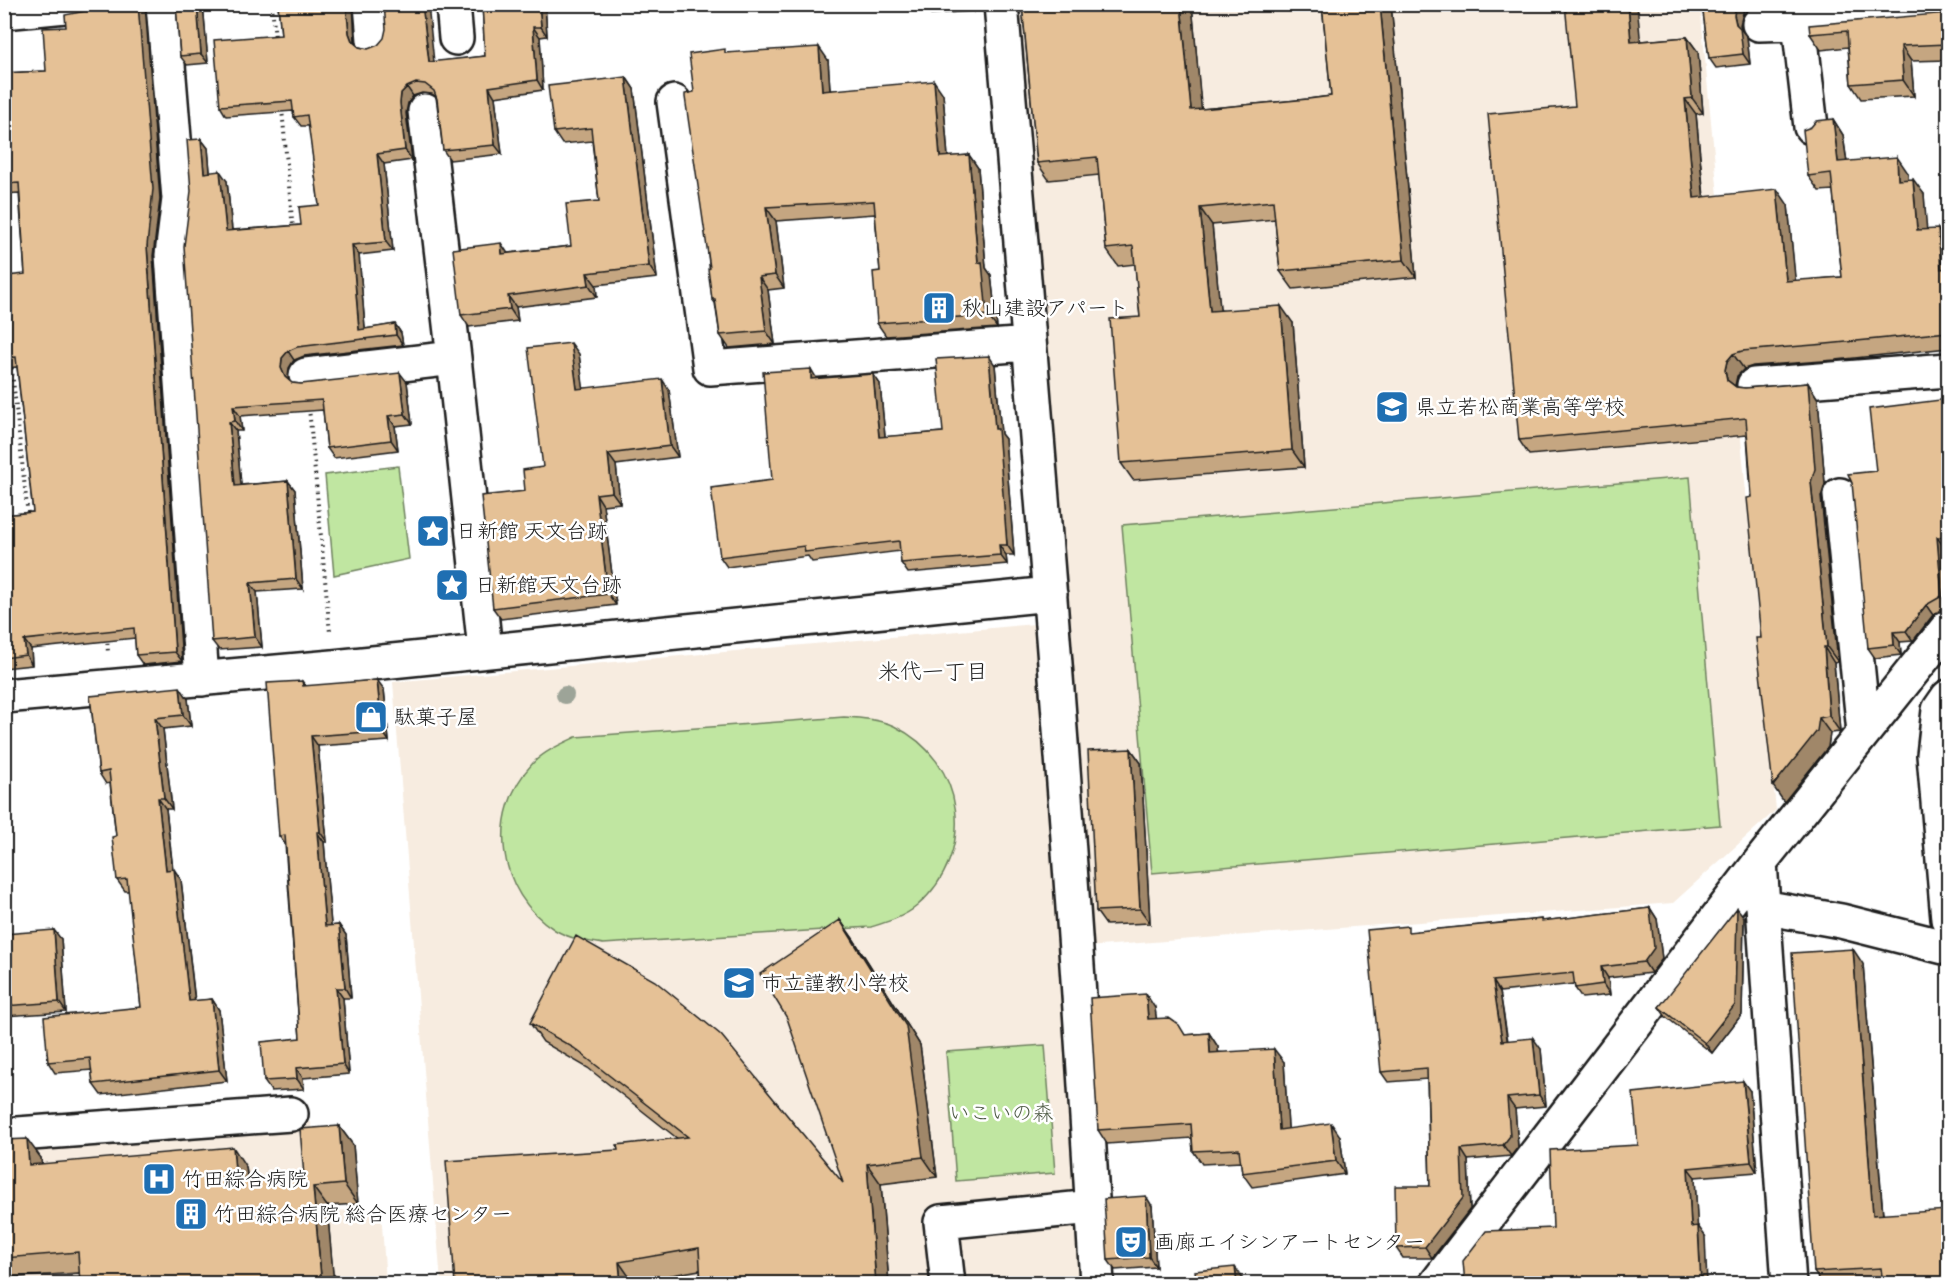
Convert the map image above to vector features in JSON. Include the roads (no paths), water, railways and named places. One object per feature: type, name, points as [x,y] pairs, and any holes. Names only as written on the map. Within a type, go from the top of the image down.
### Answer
[{"type":"street","points":[[4,12],[86,4]]},
{"type":"street","points":[[164,4],[179,199],[172,255],[202,679]]},
{"type":"street","points":[[371,4],[374,40]]},
{"type":"street","points":[[453,4],[456,38]]},
{"type":"street","points":[[1001,4],[1050,594],[1098,1284]]},
{"type":"street","points":[[1759,24],[1948,11]]},
{"type":"street","points":[[1799,23],[1811,127]]},
{"type":"street","points":[[674,102],[710,368],[1029,344]]},
{"type":"street","points":[[425,111],[485,650]]},
{"type":"street","points":[[306,375],[454,358]]},
{"type":"street","points":[[1754,385],[1948,370]]},
{"type":"street","points":[[1840,495],[1864,732]]},
{"type":"street","points":[[4,696],[333,667],[1050,594]]},
{"type":"street","points":[[1436,1284],[1760,862],[1948,627]]},
{"type":"street","points":[[1948,697],[1938,710],[1934,755],[1942,775],[1948,909]]},
{"type":"street","points":[[1760,862],[1789,1284]]},
{"type":"street","points":[[1763,907],[1841,921],[1948,948]]},
{"type":"street","points":[[4,1135],[291,1114]]},
{"type":"street","points":[[948,1284],[941,1222],[1093,1207]]},
{"type":"place","name":"秋山建設アパート","points":[[939,308]]},
{"type":"place","name":"県立若松商業高等学校","points":[[1392,407]]},
{"type":"place","name":"日新館 天文台跡","points":[[433,531]]},
{"type":"place","name":"日新館天文台跡","points":[[452,585]]},
{"type":"place","name":"駄菓子屋","points":[[371,717]]},
{"type":"place","name":"市立謹教小学校","points":[[739,983]]},
{"type":"place","name":"竹田綜合病院","points":[[159,1179]]},
{"type":"place","name":"竹田綜合病院 総合医療センター","points":[[191,1214]]},
{"type":"place","name":"画廊エイシンアートセンター","points":[[1131,1242]]},
{"type":"district","name":"米代一丁目","points":[[933,671]]},
{"type":"park label","name":"いこいの森","points":[[1001,1113]]}]
